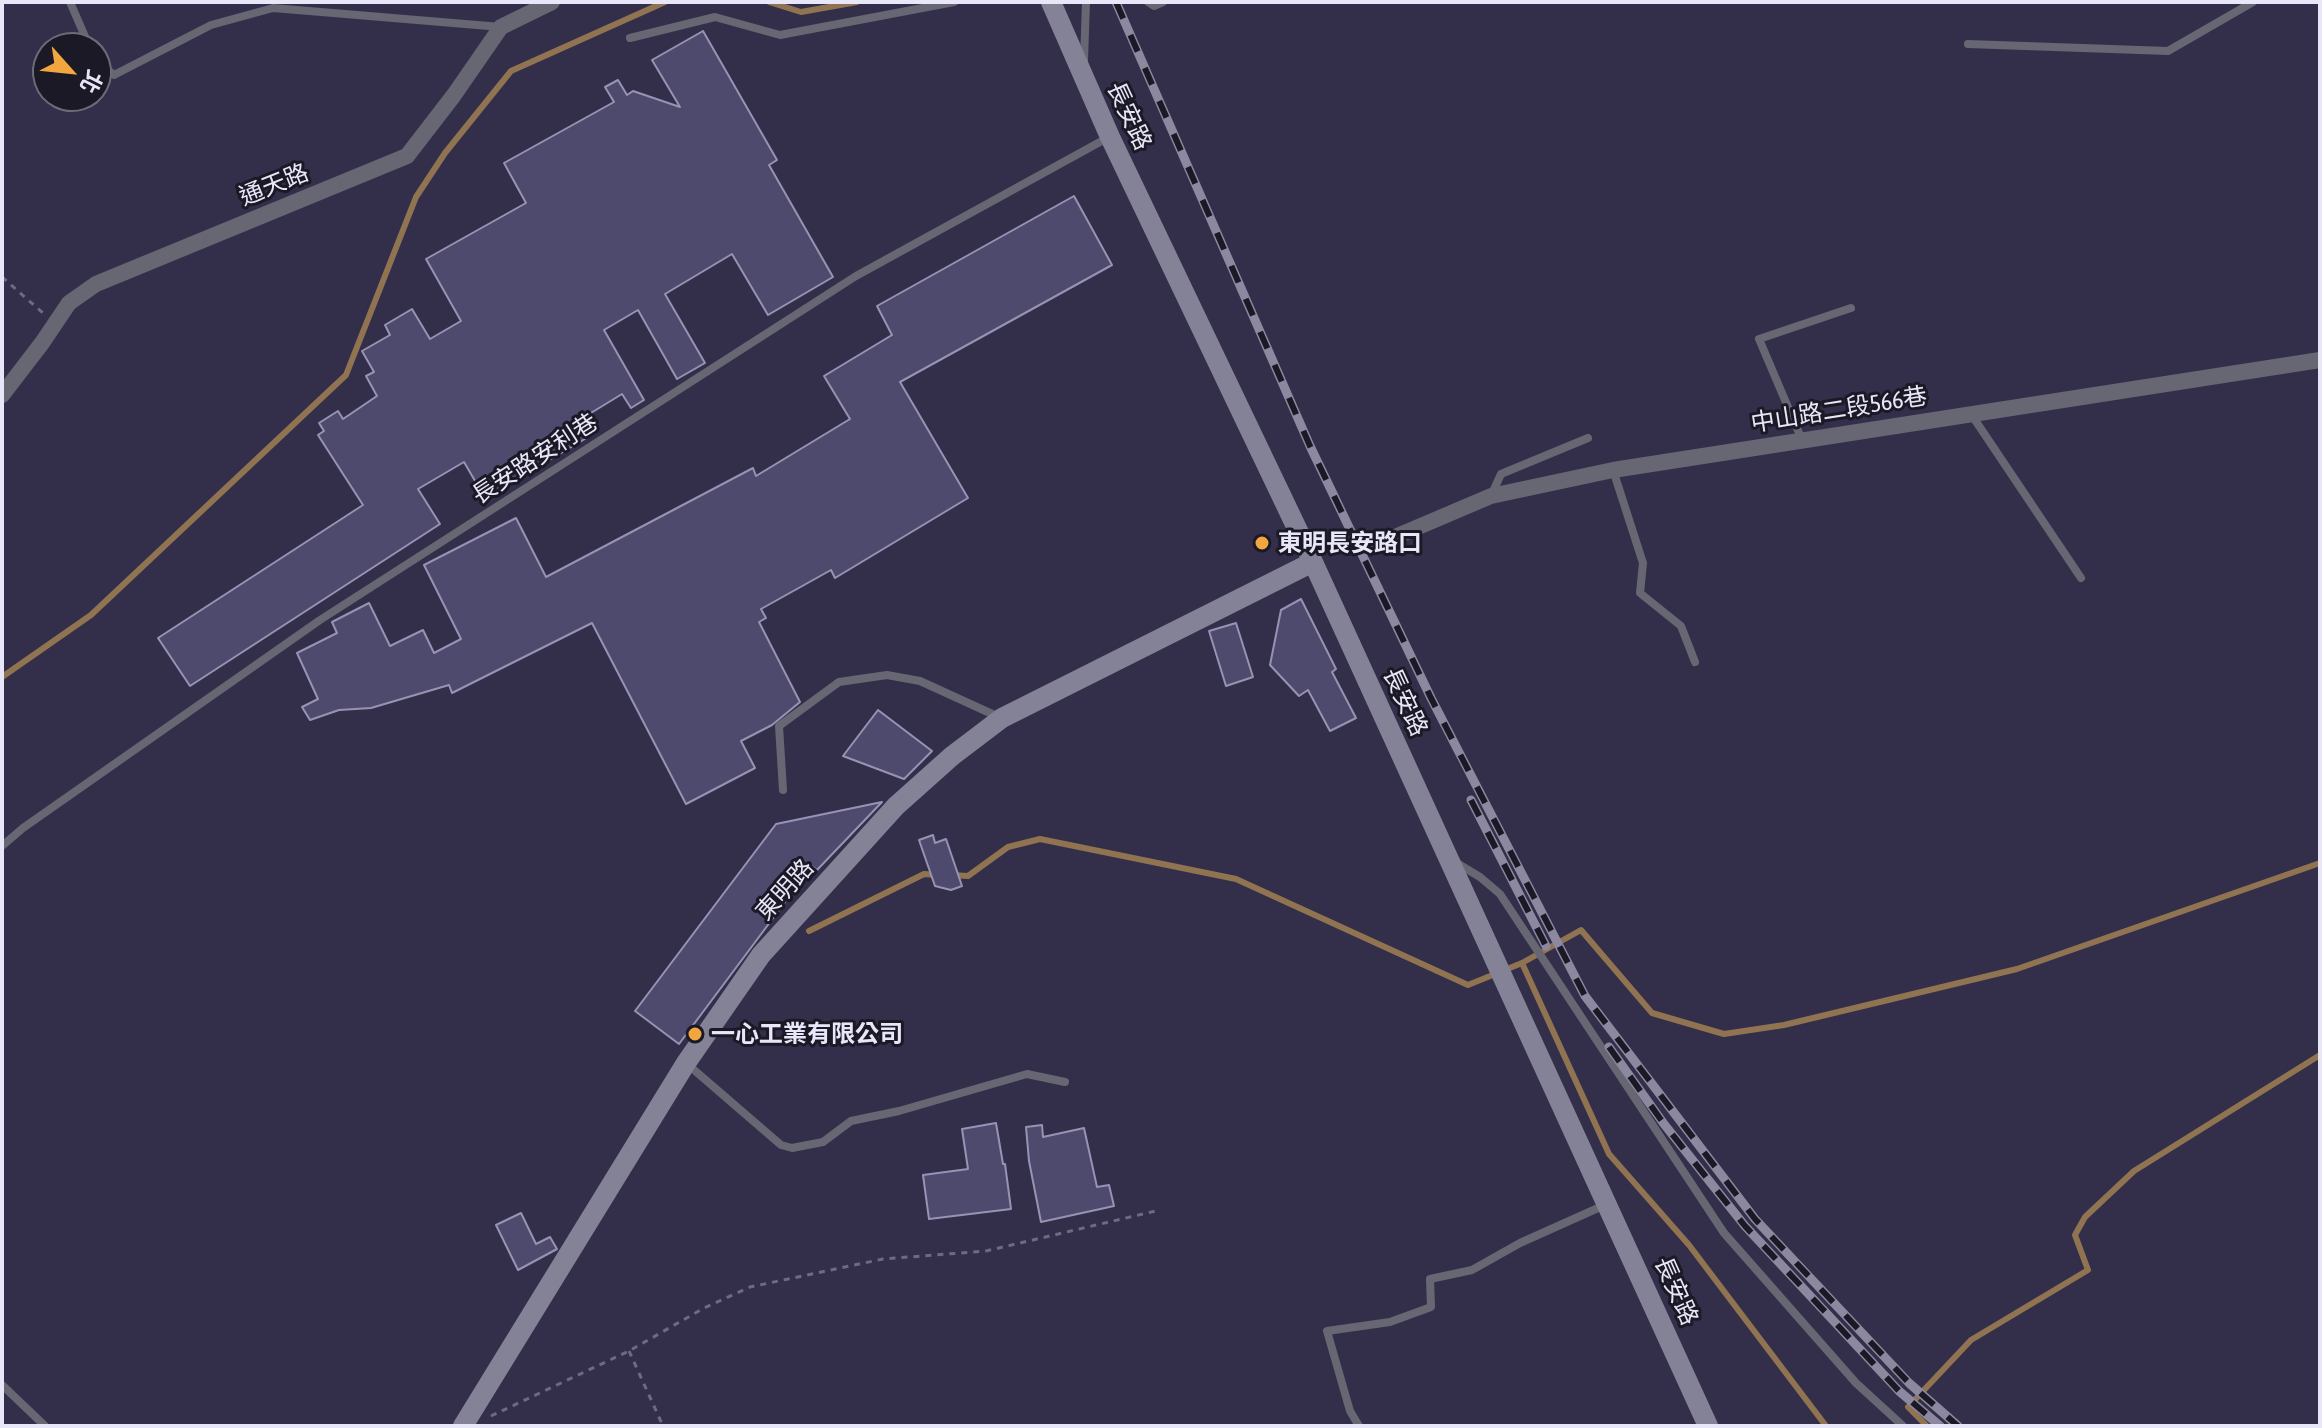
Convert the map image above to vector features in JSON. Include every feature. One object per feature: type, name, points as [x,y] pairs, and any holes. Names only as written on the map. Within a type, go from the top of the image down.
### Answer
[{"type":"main road","name":"長安路","points":[[1051,2],[1082,78],[1313,562],[1708,1426]]},
{"type":"main road","name":"東明路","points":[[467,1419],[686,1063],[761,955],[896,806],[952,756],[1002,718],[1313,562]]},
{"type":"street","name":"通天路","points":[[2,395],[69,303],[96,284],[407,156],[501,27],[552,2]]},
{"type":"street","name":"中山路二段566巷","points":[[1376,545],[1491,496],[1613,470],[2320,360]]},
{"type":"lane","points":[[70,2],[83,32]]},
{"type":"lane","points":[[630,38],[715,17],[780,35],[954,2]]},
{"type":"lane","points":[[1082,78],[1086,2]]},
{"type":"lane","points":[[1148,2],[1154,6],[1163,2]]},
{"type":"lane","points":[[1968,44],[2168,51],[2253,2]]},
{"type":"lane","points":[[112,73],[211,25],[273,8],[501,27]]},
{"type":"lane","name":"長安路安利巷","points":[[2,846],[23,828],[320,620],[856,276],[1110,137]]},
{"type":"lane","points":[[1802,440],[1759,339],[1851,308]]},
{"type":"lane","points":[[1970,414],[2081,578]]},
{"type":"lane","points":[[1491,496],[1501,474],[1588,438]]},
{"type":"lane","points":[[1613,470],[1643,563],[1640,593],[1681,626],[1695,662]]},
{"type":"lane","points":[[783,790],[779,726],[839,682],[887,675],[920,681],[1002,718]]},
{"type":"lane","points":[[1448,858],[1480,877],[1500,894],[1724,1233],[1856,1383],[1903,1426]]},
{"type":"lane","points":[[686,1063],[781,1145],[792,1148],[823,1142],[851,1121],[899,1111],[1027,1074],[1065,1082]]},
{"type":"lane","points":[[1359,1426],[1350,1411],[1327,1331],[1390,1322],[1431,1307],[1430,1279],[1472,1270],[1520,1243],[1607,1204]]},
{"type":"lane","points":[[2,1385],[45,1426]]},
{"type":"path","points":[[2,277],[55,323]]},
{"type":"path","points":[[467,1419],[492,1416],[629,1351],[704,1308],[750,1287],[883,1259],[986,1251],[1160,1210]]},
{"type":"path","points":[[629,1351],[663,1426]]},
{"type":"building","points":[[703,31],[777,160],[769,165],[833,277],[768,315],[732,254],[665,294],[705,363],[677,379],[638,310],[604,330],[644,400],[631,408],[622,394],[586,416],[595,433],[485,498],[464,462],[418,489],[440,524],[190,686],[158,638],[363,505],[318,435],[324,431],[319,423],[338,411],[343,419],[377,396],[366,376],[374,372],[362,351],[390,335],[385,325],[412,309],[430,339],[461,321],[426,259],[526,203],[504,163],[614,102],[605,87],[618,80],[627,95],[633,91],[680,107],[652,60]]},
{"type":"building","points":[[1074,196],[1112,265],[900,382],[968,498],[835,578],[831,570],[761,609],[766,618],[759,622],[800,702],[772,725],[741,741],[755,768],[686,804],[592,623],[452,693],[449,685],[371,708],[339,710],[310,720],[302,707],[318,699],[297,653],[337,633],[332,622],[369,603],[390,646],[423,630],[434,653],[461,639],[424,565],[516,518],[546,577],[753,468],[756,476],[850,419],[824,376],[892,335],[877,306]]},
{"type":"building","points":[[1301,599],[1336,669],[1332,672],[1356,718],[1330,731],[1308,690],[1299,696],[1270,665],[1281,610]]},
{"type":"building","points":[[1236,623],[1253,677],[1226,686],[1209,631]]},
{"type":"building","points":[[878,710],[932,751],[904,779],[843,756]]},
{"type":"building","points":[[882,802],[817,870],[812,866],[679,1044],[635,1011],[776,824]]},
{"type":"building","points":[[933,835],[935,843],[946,839],[962,886],[951,890],[935,886],[919,840]]},
{"type":"building","points":[[996,1123],[1011,1209],[929,1219],[923,1175],[968,1169],[962,1129]]},
{"type":"building","points":[[1042,1125],[1043,1137],[1084,1128],[1097,1187],[1109,1185],[1114,1206],[1041,1222],[1026,1127]]},
{"type":"building","points":[[521,1213],[536,1244],[550,1237],[557,1249],[518,1270],[496,1225]]},
{"type":"waterway","points":[[2,677],[91,615],[346,375],[416,197],[445,153],[511,71],[665,2]]},
{"type":"waterway","points":[[769,2],[801,12],[857,2]]},
{"type":"waterway","points":[[951,875],[968,876],[1008,847],[1040,839],[1236,879],[1468,985],[1522,963],[1609,1154],[1689,1245],[1826,1426]]},
{"type":"waterway","points":[[1522,963],[1581,930],[1652,1013],[1724,1034],[1784,1025],[2017,969],[2320,863]]},
{"type":"waterway","points":[[809,931],[924,874],[936,875]]},
{"type":"waterway","points":[[1927,1426],[1908,1407],[1971,1340],[2088,1270],[2075,1235],[2085,1217],[2134,1171],[2320,1055]]},
{"type":"railway","points":[[1116,2],[1310,446],[1431,698],[1585,996],[1755,1219],[1909,1383],[1958,1426]]},
{"type":"railway","points":[[1471,800],[1546,946]]},
{"type":"railway","points":[[1609,1047],[1664,1124],[1745,1226],[1899,1391],[1940,1426]]},
{"type":"place","name":"東明長安路口","points":[[1262,543]]},
{"type":"place","name":"一心工業有限公司","points":[[695,1034]]}]
